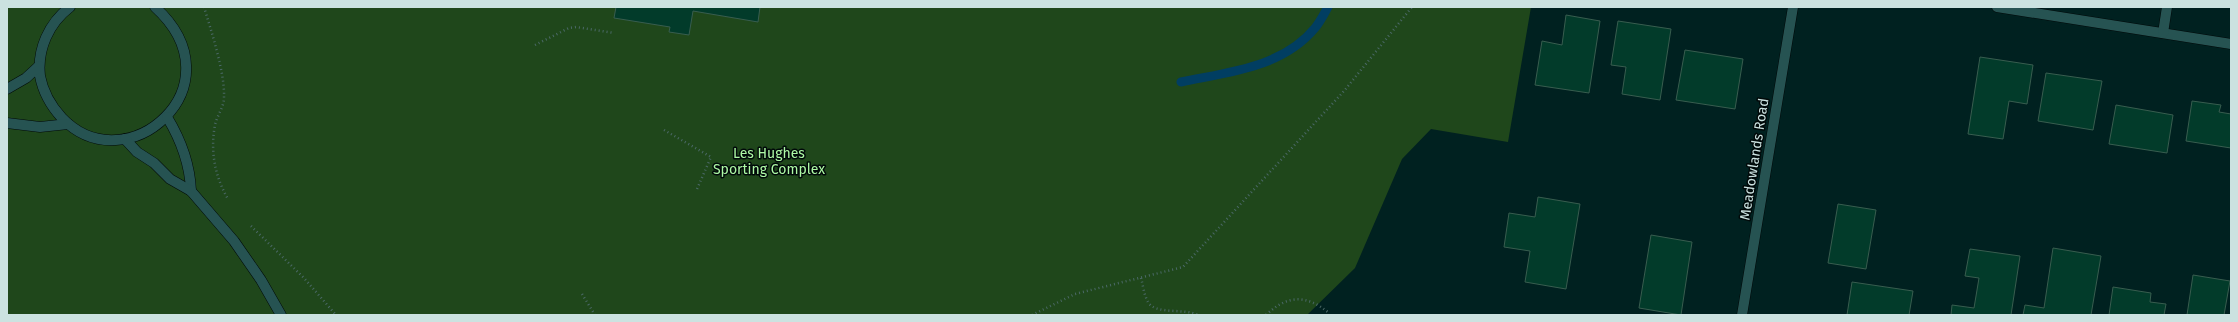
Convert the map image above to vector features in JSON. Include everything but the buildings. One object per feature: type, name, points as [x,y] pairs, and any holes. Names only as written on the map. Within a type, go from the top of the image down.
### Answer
[{"type":"street","points":[[70,7],[50,29],[41,51],[39,66],[42,88],[52,108],[68,124],[92,136],[105,140],[125,139],[147,132],[166,117],[180,97],[186,77],[186,57],[181,37],[170,20],[156,7]]},
{"type":"street","name":"Meadowlands Road","points":[[1742,315],[1793,7]]},
{"type":"street","points":[[1997,7],[2231,44]]},
{"type":"street","points":[[2163,33],[2167,7]]},
{"type":"street","points":[[7,89],[26,78],[39,66]]},
{"type":"street","points":[[166,117],[180,142],[190,172],[191,191]]},
{"type":"street","points":[[7,123],[40,127],[68,124]]},
{"type":"street","points":[[125,139],[137,152],[154,163],[170,178],[191,191],[234,241],[261,280],[281,315]]},
{"type":"path","points":[[204,7],[216,53],[224,96],[223,106],[215,124],[213,153],[220,183],[232,203]]},
{"type":"path","points":[[1032,315],[1075,294],[1183,267],[1344,91],[1412,7]]},
{"type":"path","points":[[535,45],[568,28],[576,27],[614,33]]},
{"type":"path","points":[[664,130],[712,156],[697,189]]},
{"type":"path","points":[[250,224],[304,278],[336,315]]},
{"type":"path","points":[[1141,278],[1148,303],[1153,307],[1189,312],[1198,315]]},
{"type":"path","points":[[582,294],[595,315]]},
{"type":"path","points":[[1266,315],[1276,305],[1291,299],[1305,299],[1320,305],[1329,313]]},
{"type":"green space","name":"Les Hughes Sporting Complex","points":[[7,7],[1531,7],[1508,142],[1431,129],[1402,159],[1355,268],[1307,315],[7,315]]},
{"type":"waterway","points":[[1181,82],[1253,66],[1287,52],[1302,41],[1315,28],[1328,7]]}]
